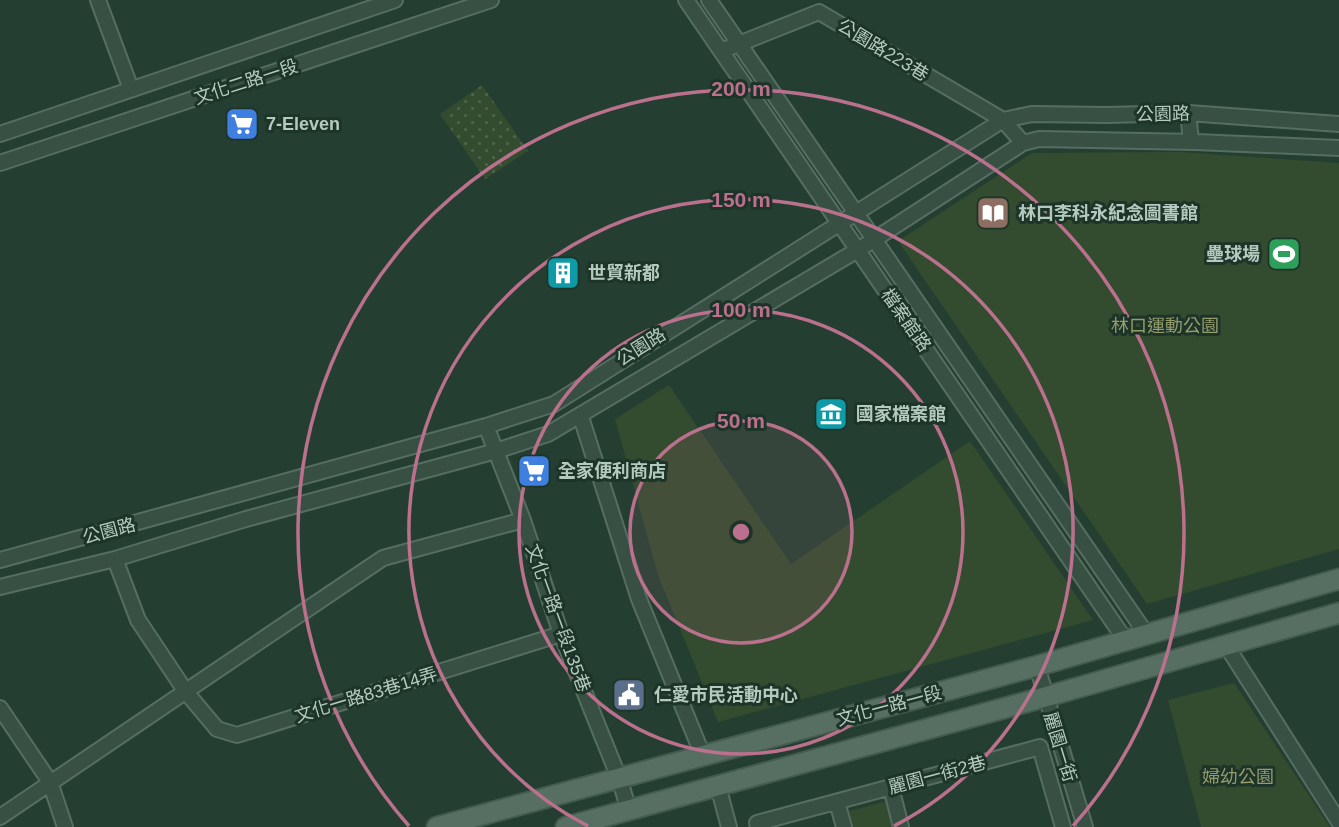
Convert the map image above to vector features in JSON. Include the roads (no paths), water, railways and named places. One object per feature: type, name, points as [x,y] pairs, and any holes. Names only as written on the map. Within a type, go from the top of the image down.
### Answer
[{"type":"main road","name":"文化一路一段","points":[[437,827],[477,822],[619,778],[1037,666],[1339,579]]},
{"type":"main road","name":"文化一路一段","points":[[566,827],[1045,697],[1339,613]]},
{"type":"street","points":[[98,0],[131,89]]},
{"type":"street","name":"文化二路一段","points":[[0,134],[393,0]]},
{"type":"street","name":"文化二路一段","points":[[0,163],[491,0]]},
{"type":"street","name":"檔案館路","points":[[685,0],[1126,641]]},
{"type":"street","name":"檔案館路","points":[[709,0],[1147,635]]},
{"type":"street","name":"公園路223巷","points":[[721,51],[819,12],[1003,120]]},
{"type":"street","points":[[1188,113],[1191,142]]},
{"type":"street","name":"公園路","points":[[0,560],[486,426],[554,404],[1003,120],[1032,114],[1105,116],[1188,113],[1339,124]]},
{"type":"street","points":[[1003,120],[1023,143]]},
{"type":"street","name":"公園路","points":[[0,587],[115,559],[496,451],[562,428],[743,317],[858,251],[1023,143],[1039,139],[1339,148]]},
{"type":"street","points":[[554,404],[562,428]]},
{"type":"street","points":[[581,416],[639,599],[704,756]]},
{"type":"street","name":"文化一路一段135巷","points":[[486,426],[523,520],[561,634],[619,778],[629,810]]},
{"type":"street","points":[[228,498],[236,523]]},
{"type":"street","points":[[0,817],[383,558],[523,520]]},
{"type":"street","name":"文化一路83巷14弄","points":[[115,559],[138,620],[187,692],[217,729],[237,735],[561,634]]},
{"type":"street","points":[[1226,645],[1339,822]]},
{"type":"street","name":"麗園一街","points":[[1037,666],[1085,827]]},
{"type":"street","points":[[0,708],[50,782],[65,827]]},
{"type":"street","name":"麗園一街2巷","points":[[758,827],[757,823],[1040,747],[1063,827]]},
{"type":"street","points":[[718,786],[729,827]]},
{"type":"street","points":[[891,787],[901,827]]},
{"type":"street","points":[[837,802],[844,827]]},
{"type":"place","name":"7-Eleven","points":[[242,124]]},
{"type":"place","name":"林口李科永紀念圖書館","points":[[993,213]]},
{"type":"place","name":"壘球場","points":[[1284,254]]},
{"type":"place","name":"世貿新都","points":[[563,273]]},
{"type":"place","name":"國家檔案館","points":[[831,414]]},
{"type":"place","name":"全家便利商店","points":[[534,471]]},
{"type":"place","name":"仁愛市民活動中心","points":[[629,695]]},
{"type":"park label","name":"林口運動公園","points":[[1165,326]]},
{"type":"park label","name":"婦幼公園","points":[[1238,777]]}]
